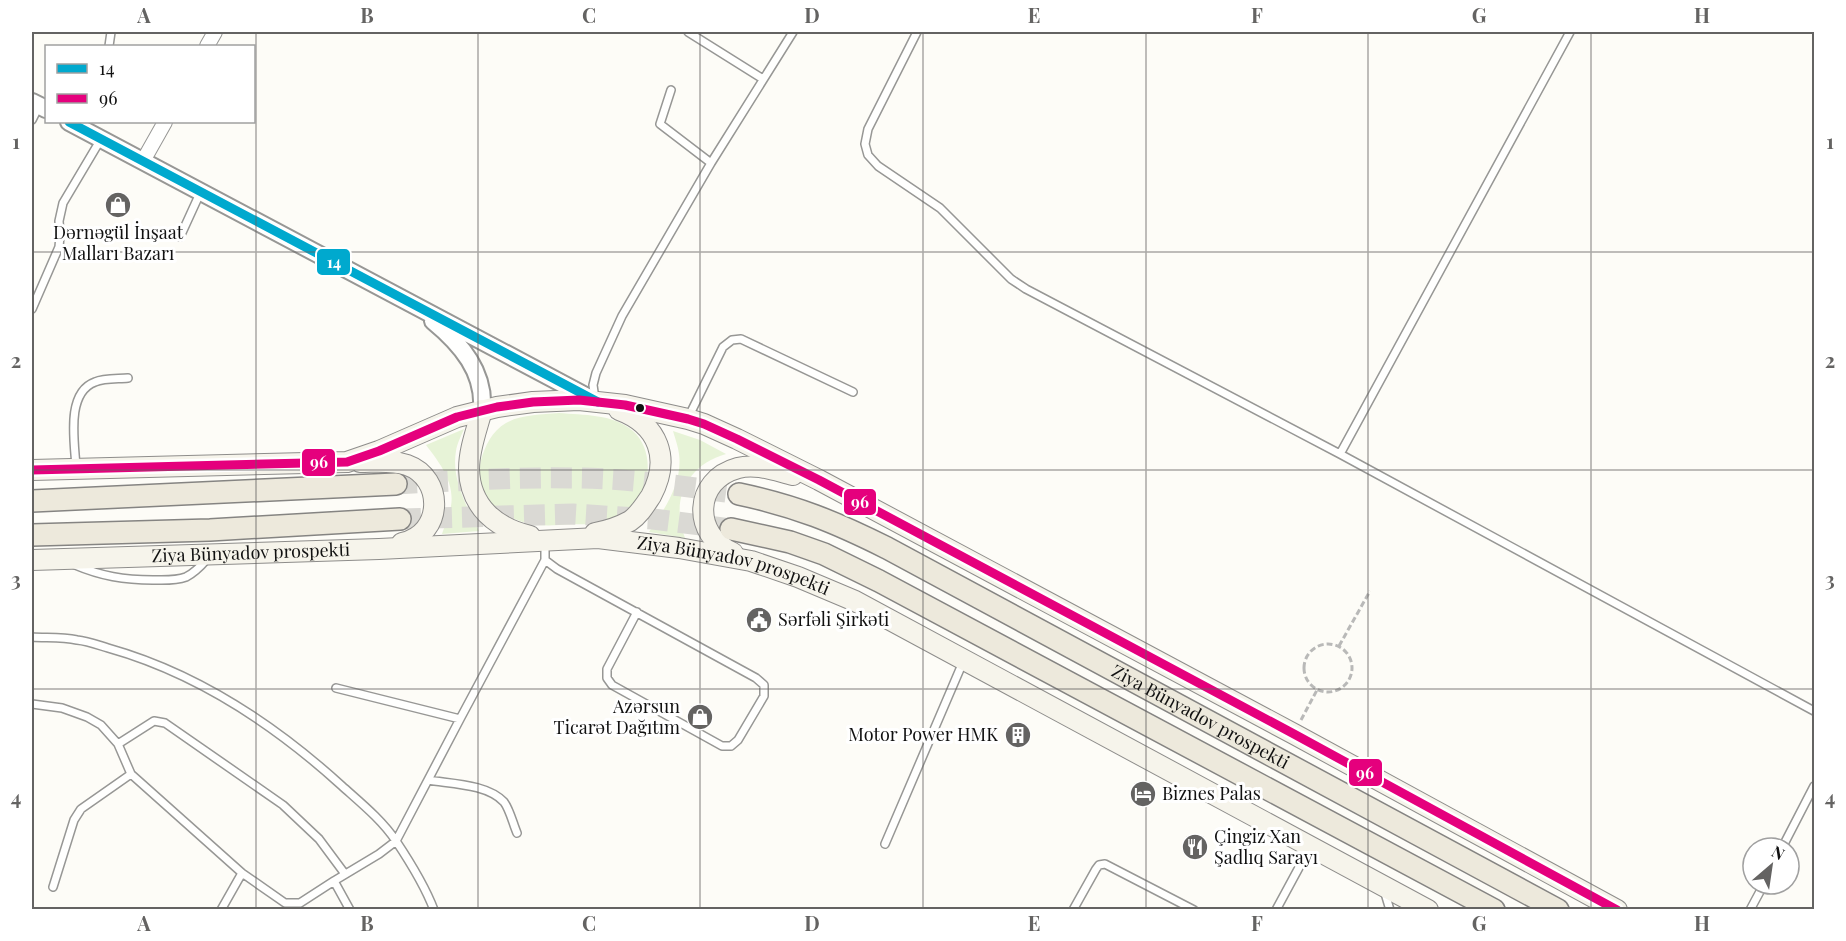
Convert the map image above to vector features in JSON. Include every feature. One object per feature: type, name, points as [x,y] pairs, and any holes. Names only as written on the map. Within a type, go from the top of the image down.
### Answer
[{"type":"main road","name":"Ziya Bünyadov prospekti","points":[[32,470],[347,462],[379,451],[457,417],[482,410],[533,402],[595,401],[688,419],[737,439],[819,480],[1617,909]]},
{"type":"main road","points":[[482,410],[470,454],[469,468],[476,497],[482,509],[496,523],[520,533],[546,539],[598,532],[615,528],[629,521],[639,514],[660,476],[661,452],[651,432],[641,421],[595,401]]},
{"type":"main road","points":[[347,462],[392,462],[408,465],[427,481],[433,494],[433,518],[421,536],[411,541],[379,549]]},
{"type":"main road","points":[[751,561],[725,549],[713,540],[707,530],[704,507],[705,496],[711,483],[728,471],[754,466],[819,480]]},
{"type":"main road","points":[[32,501],[396,484]]},
{"type":"main road","name":"Ziya Bünyadov prospekti","points":[[739,494],[798,508],[834,522],[887,548],[1558,909]]},
{"type":"main road","name":"Ziya Bünyadov prospekti","points":[[32,535],[210,530],[400,519]]},
{"type":"main road","name":"Ziya Bünyadov prospekti","points":[[731,529],[761,534],[824,554],[879,581],[1494,909]]},
{"type":"main road","name":"Ziya Bünyadov prospekti","points":[[32,560],[379,549],[546,539],[621,539],[751,561],[798,577],[855,601],[1428,909]]},
{"type":"street","points":[[72,123],[595,401]]},
{"type":"street","points":[[143,161],[164,123]]},
{"type":"street","points":[[412,303],[440,326],[469,358],[481,382],[482,410]]},
{"type":"lane","points":[[688,32],[763,79]]},
{"type":"lane","points":[[595,401],[593,385],[600,361],[622,316],[711,163],[794,32]]},
{"type":"lane","points":[[917,32],[868,129],[865,144],[868,156],[878,166],[940,208],[1011,279],[1815,711]]},
{"type":"lane","points":[[1340,454],[1570,32]]},
{"type":"lane","points":[[671,90],[660,124],[711,163]]},
{"type":"lane","points":[[32,309],[59,247],[59,221],[63,203],[101,139]]},
{"type":"lane","points":[[180,237],[201,191]]},
{"type":"lane","points":[[688,419],[723,346],[732,340],[741,339],[853,392]]},
{"type":"lane","points":[[76,468],[73,408],[82,393],[94,382],[128,378]]},
{"type":"lane","points":[[32,704],[62,708],[101,725],[118,744],[131,774],[242,873],[285,903],[300,903],[396,841],[545,560],[546,539]]},
{"type":"lane","points":[[545,560],[557,569],[637,612],[756,678],[764,686],[764,696],[738,740],[731,746],[722,746],[612,685],[607,678],[607,669],[637,612]]},
{"type":"lane","points":[[32,637],[77,639],[123,652],[170,669],[220,694],[255,716],[311,757],[370,811],[396,841],[434,909]]},
{"type":"lane","points":[[885,844],[964,660]]},
{"type":"lane","points":[[336,688],[460,719]]},
{"type":"lane","points":[[118,744],[154,721],[165,723],[283,805],[319,839],[345,874]]},
{"type":"lane","points":[[52,887],[74,820],[81,809],[131,774]]},
{"type":"lane","points":[[428,780],[482,789],[497,796],[506,804],[517,833]]},
{"type":"lane","points":[[1788,836],[1815,786]]},
{"type":"lane","points":[[1276,909],[1310,846]]},
{"type":"lane","points":[[1073,909],[1096,869],[1105,864],[1194,909]]},
{"type":"lane","points":[[222,909],[242,873]]},
{"type":"lane","points":[[333,881],[350,909]]},
{"type":"lane","points":[[1382,885],[1390,909]]},
{"type":"path","points":[[1339,646],[1370,591]]},
{"type":"path","points":[[1327,643],[1339,646],[1352,661],[1351,677],[1340,689],[1333,692],[1317,690],[1306,678],[1304,670],[1307,655],[1319,645],[1327,643]]},
{"type":"path","points":[[1294,734],[1317,690]]},
{"type":"green space","points":[[559,413],[608,418],[625,425],[640,439],[647,457],[647,478],[640,497],[627,512],[595,524],[539,525],[514,519],[493,506],[486,497],[479,474],[481,460],[487,444],[497,430],[518,418]]},
{"type":"green space","points":[[464,429],[457,448],[456,472],[461,493],[479,531],[442,534],[450,509],[451,489],[445,473],[426,445]]},
{"type":"green space","points":[[673,431],[700,440],[726,454],[701,466],[685,486],[680,510],[685,538],[649,532],[671,496],[678,475],[679,454]]},
{"type":"tunnel","points":[[396,484],[591,478],[655,483],[739,494]]},
{"type":"tunnel","points":[[400,519],[573,514],[653,519],[731,529]]},
{"type":"transit line","name":"14","points":[[71,123],[598,402]]},
{"type":"transit line","name":"96","points":[[32,470],[347,462],[379,451],[457,417],[497,407],[533,402],[579,400],[625,405],[688,419],[737,439],[819,480],[1617,910]]},
{"type":"place","name":"Dərnəgül İnşaat Malları Bazarı","points":[[118,205]]},
{"type":"place","name":"Sərfəli Şirkəti","points":[[759,620]]},
{"type":"place","name":"Azərsun Ticarət Dağıtım","points":[[700,717]]},
{"type":"place","name":"Motor Power HMK","points":[[1018,735]]},
{"type":"place","name":"Biznes Palas","points":[[1143,794]]},
{"type":"place","name":"Çingiz Xan Şadlıq Sarayı","points":[[1195,847]]}]
